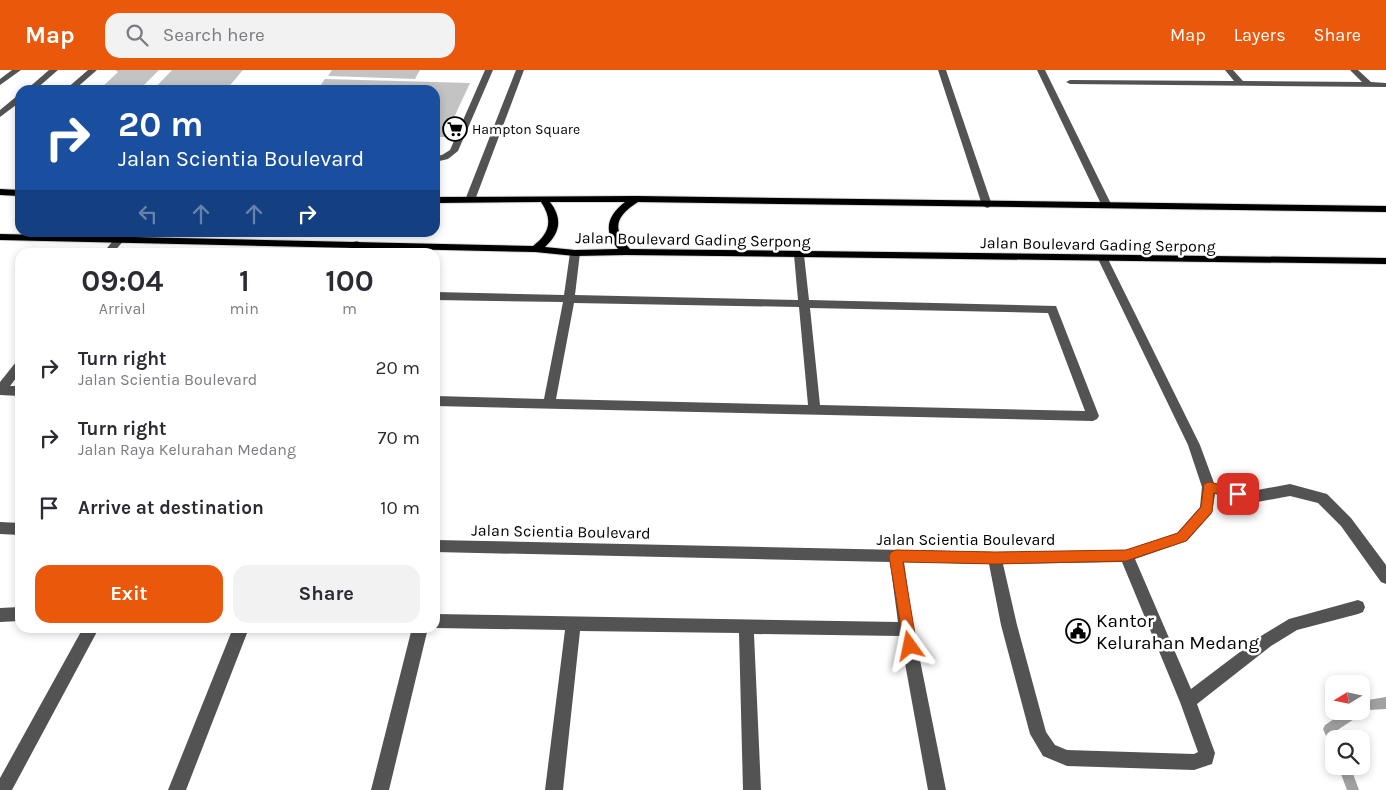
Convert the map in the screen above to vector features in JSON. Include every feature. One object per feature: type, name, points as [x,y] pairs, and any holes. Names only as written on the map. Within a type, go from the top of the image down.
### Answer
[{"type":"main road","points":[[0,192],[15,193]]},
{"type":"main road","points":[[534,249],[548,240],[556,225],[552,210],[543,199]]},
{"type":"main road","points":[[440,200],[636,199],[1386,209]]},
{"type":"main road","points":[[627,252],[616,242],[612,228],[615,215],[636,199]]},
{"type":"main road","name":"Jalan Boulevard Gading Serpong","points":[[0,237],[355,248]]},
{"type":"main road","name":"Jalan Boulevard Gading Serpong","points":[[440,248],[534,249],[575,253],[627,252],[1386,261]]},
{"type":"street","points":[[0,83],[17,70]]},
{"type":"street","points":[[36,85],[54,70]]},
{"type":"street","points":[[75,85],[92,70]]},
{"type":"street","points":[[440,158],[454,151],[489,70]]},
{"type":"street","points":[[470,200],[520,70]]},
{"type":"street","points":[[942,70],[987,205]]},
{"type":"street","points":[[1040,70],[1107,206]]},
{"type":"street","points":[[1229,70],[1240,83]]},
{"type":"street","points":[[1354,70],[1369,85]]},
{"type":"street","points":[[1070,82],[1124,79],[1386,85]]},
{"type":"street","points":[[0,114],[15,102]]},
{"type":"street","points":[[112,248],[119,240]]},
{"type":"street","points":[[549,403],[569,298],[575,253]]},
{"type":"street","points":[[799,255],[814,409]]},
{"type":"street","name":"Jalan Scientia Boulevard","points":[[440,546],[995,558],[1126,556],[1182,537],[1207,508],[1209,487],[1194,444],[1103,259]]},
{"type":"street","points":[[440,296],[1052,309],[1093,416],[440,400]]},
{"type":"street","points":[[15,371],[0,390],[15,391]]},
{"type":"street","points":[[1209,487],[1252,497],[1290,490],[1322,498],[1346,522],[1386,577]]},
{"type":"street","points":[[0,528],[15,529]]},
{"type":"street","points":[[896,556],[907,629],[937,790]]},
{"type":"street","points":[[995,558],[1009,626],[1038,734],[1043,745],[1052,754],[1067,758],[1194,762],[1202,760],[1206,758],[1206,753],[1188,700],[1126,556]]},
{"type":"street","points":[[1188,700],[1266,640],[1294,624],[1358,608]]},
{"type":"street","points":[[0,615],[15,614]]},
{"type":"street","points":[[440,622],[907,629]]},
{"type":"street","points":[[554,790],[573,624]]},
{"type":"street","points":[[746,628],[752,790]]},
{"type":"street","points":[[4,790],[88,633]]},
{"type":"street","points":[[177,790],[239,633]]},
{"type":"street","points":[[380,790],[419,633]]},
{"type":"building","points":[[115,70],[159,70],[144,85],[104,85],[118,72]]},
{"type":"building","points":[[172,70],[243,70],[230,85],[158,85]]},
{"type":"building","points":[[332,70],[420,70],[415,79],[328,76]]},
{"type":"building","points":[[325,79],[470,83],[445,137],[440,137],[440,85],[321,85]]},
{"type":"waterway","points":[[1370,705],[1386,703]]},
{"type":"waterway","points":[[1329,730],[1343,720]]},
{"type":"waterway","points":[[1347,775],[1353,790]]},
{"type":"place","name":"Hampton Square","points":[[455,129]]},
{"type":"place","name":"Kantor Kelurahan Medang","points":[[1078,631]]},
{"type":"route","points":[[910,646],[904,620],[896,556],[995,558],[1126,556],[1182,537],[1207,508],[1209,487],[1238,494]]}]
